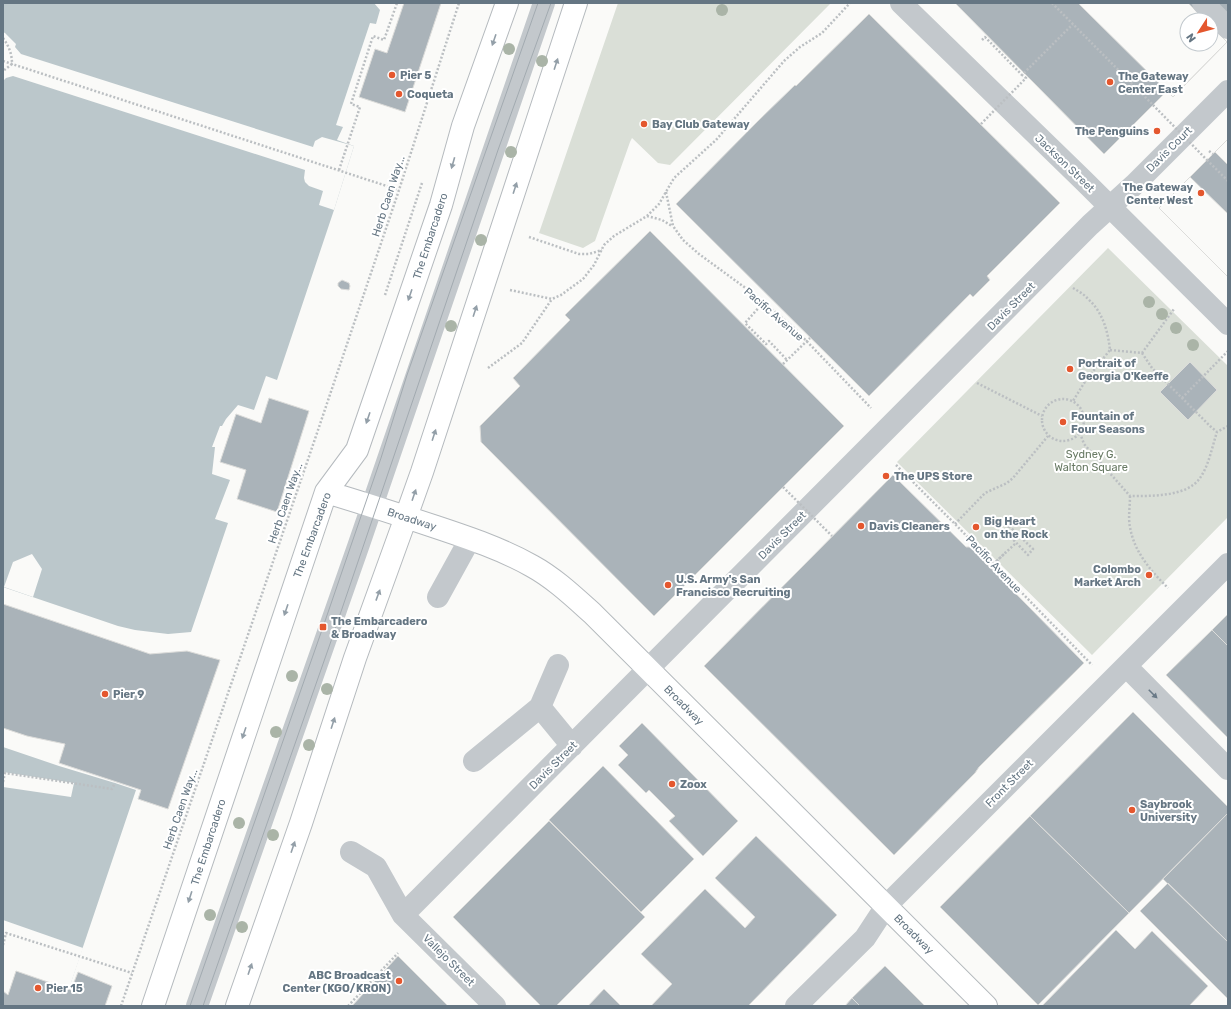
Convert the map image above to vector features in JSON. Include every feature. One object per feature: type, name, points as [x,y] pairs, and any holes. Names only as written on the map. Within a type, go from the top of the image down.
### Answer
[{"type":"main road","name":"The Embarcadero","points":[[153,1006],[326,492],[358,450],[441,205],[463,126],[507,3]]},
{"type":"main road","points":[[237,1006],[299,830],[355,658],[406,517],[576,3]]},
{"type":"main road","name":"Broadway","points":[[326,492],[470,538],[512,555],[533,566],[554,580],[574,596],[986,1006]]},
{"type":"street","points":[[197,1006],[372,506],[544,3]]},
{"type":"street","name":"Jackson Street","points":[[901,3],[1111,207],[1228,324]]},
{"type":"street","points":[[1203,3],[1228,28]]},
{"type":"street","name":"Davis Court","points":[[1111,207],[1228,91]]},
{"type":"street","name":"Davis Street","points":[[403,915],[1090,226],[1111,207]]},
{"type":"street","points":[[438,597],[470,538]]},
{"type":"street","name":"Front Street","points":[[796,1006],[865,938],[886,906],[1228,564]]},
{"type":"street","points":[[474,761],[540,707],[558,665]]},
{"type":"street","points":[[1126,666],[1228,769]]},
{"type":"street","points":[[540,707],[572,746]]},
{"type":"street","name":"Vallejo Street","points":[[351,852],[376,867],[403,915],[495,1006]]},
{"type":"path","points":[[339,170],[360,107],[351,104],[373,36],[384,40],[397,3]]},
{"type":"path","name":"Herb Caen Way...","points":[[122,1006],[399,190],[459,3]]},
{"type":"path","points":[[488,368],[522,343],[552,299],[561,295],[583,279],[594,264],[604,245],[614,236],[647,216],[659,204],[674,178],[716,140],[784,61],[800,47],[822,33],[850,3]]},
{"type":"path","points":[[1052,3],[1228,181]]},
{"type":"path","points":[[1023,74],[1073,24]]},
{"type":"path","points":[[981,124],[1026,78],[985,37],[982,40]]},
{"type":"path","points":[[3,38],[8,45],[12,57],[12,64]]},
{"type":"path","points":[[3,61],[399,190]]},
{"type":"path","points":[[3,71],[12,64]]},
{"type":"path","points":[[1209,151],[1213,154]]},
{"type":"path","points":[[384,299],[424,179]]},
{"type":"path","name":"Pacific Avenue","points":[[666,192],[673,226],[683,240],[793,327],[871,408]]},
{"type":"path","name":"Pacific Avenue","points":[[647,216],[662,220],[673,226]]},
{"type":"path","points":[[528,237],[579,254],[589,254],[602,250]]},
{"type":"path","points":[[1073,288],[1088,299],[1100,315],[1108,333],[1110,350],[1086,380],[1073,402]]},
{"type":"path","points":[[510,290],[552,299]]},
{"type":"path","points":[[763,303],[745,323],[766,344],[769,341],[787,360]]},
{"type":"path","points":[[1142,353],[1174,309]]},
{"type":"path","points":[[782,364],[810,338]]},
{"type":"path","points":[[1110,350],[1142,353]]},
{"type":"path","points":[[1182,398],[1228,351]]},
{"type":"path","points":[[1142,353],[1152,368],[1217,432]]},
{"type":"path","points":[[977,383],[1042,416]]},
{"type":"path","points":[[1066,399],[1073,402],[1082,410],[1084,416],[1083,428],[1075,438],[1068,441],[1061,442],[1054,440],[1048,436],[1044,430],[1042,416],[1044,411],[1053,401],[1066,399]]},
{"type":"path","points":[[1130,496],[1163,495],[1185,489],[1195,483],[1200,478],[1206,466],[1217,432],[1228,426]]},
{"type":"path","points":[[1080,433],[1084,444],[1130,496],[1130,527],[1138,550],[1152,571],[1168,588]]},
{"type":"path","points":[[955,524],[984,493],[1007,483],[1013,478],[1048,436]]},
{"type":"path","name":"Pacific Avenue","points":[[896,465],[1092,665]]},
{"type":"path","points":[[783,487],[832,536]]},
{"type":"path","points":[[1009,526],[1033,549],[1028,555],[1016,543],[1004,530],[1009,526]]},
{"type":"path","points":[[990,567],[1016,543]]},
{"type":"path","points":[[994,564],[1006,552]]},
{"type":"path","points":[[3,782],[5,773],[112,789],[115,783]]},
{"type":"path","points":[[3,945],[6,933],[132,974]]},
{"type":"path","points":[[348,1006],[398,953]]},
{"type":"green space","name":"Bay Club Gateway","points":[[618,3],[831,3],[670,165],[658,163],[632,138],[595,241],[583,248],[539,233]]},
{"type":"green space","name":"Sydney G. Walton Square","points":[[1108,248],[1228,366],[1228,517],[1092,655],[897,462]]},
{"type":"shaded area","points":[[3,3],[374,3],[380,10],[376,24],[370,23],[336,125],[343,127],[337,140],[354,146],[277,380],[266,376],[254,410],[238,405],[222,426],[220,426],[212,447],[215,447],[212,474],[230,480],[215,519],[228,523],[191,632],[168,634],[135,630],[118,626],[3,587]]},
{"type":"shaded area","points":[[3,747],[136,790],[63,1006],[3,1006]]},
{"type":"pier","points":[[3,32],[16,44],[15,47],[21,54],[313,147],[315,141],[322,137],[354,146],[334,210],[319,205],[323,191],[309,186],[305,182],[305,170],[13,76],[6,78],[3,81]]},
{"type":"pier","points":[[32,554],[42,569],[33,597],[4,587],[13,562]]},
{"type":"pier","points":[[3,772],[74,783],[71,797],[3,787]]},
{"type":"pier","name":"Pier 15","points":[[3,920],[83,948],[63,1006],[3,1006]]},
{"type":"building","name":"Pier 5","points":[[404,3],[441,3],[405,112],[359,97],[375,49],[387,53]]},
{"type":"building","name":"The Gateway Center East","points":[[955,3],[1228,3],[1228,31],[1222,37],[1227,42],[1219,50],[1219,12],[1179,12],[1179,52],[1217,52],[1173,97],[1167,91],[1104,154]]},
{"type":"building","points":[[1078,3],[1188,3],[1197,12],[1179,12],[1179,52],[1217,52],[1173,97]]},
{"type":"building","points":[[869,14],[1060,203],[987,276],[990,280],[973,297],[970,294],[869,396],[676,204],[758,121]]},
{"type":"building","points":[[1219,34],[1227,42],[1219,50]]},
{"type":"building","points":[[1228,139],[1228,165],[1215,152]]},
{"type":"building","name":"The Gateway Center West","points":[[1228,139],[1228,277],[1159,208]]},
{"type":"building","name":"The Gateway Center West","points":[[1190,177],[1228,214],[1228,277],[1159,208]]},
{"type":"building","points":[[650,231],[844,426],[654,616],[481,442],[480,426],[520,386],[513,378],[570,320],[565,315]]},
{"type":"building","points":[[342,280],[349,283],[349,290],[341,289],[338,286],[338,283]]},
{"type":"building","points":[[1190,362],[1217,390],[1188,420],[1160,392]]},
{"type":"building","points":[[269,398],[309,411],[277,512],[237,499],[246,470],[220,462],[236,414],[261,423]]},
{"type":"building","points":[[893,475],[966,547],[970,547],[1084,663],[979,767],[975,773],[894,855],[704,666]]},
{"type":"building","name":"Pier 9","points":[[3,604],[150,654],[187,651],[220,660],[168,809],[138,799],[141,790],[59,763],[65,744],[27,736],[3,728]]},
{"type":"building","points":[[1228,614],[1228,646],[1212,630]]},
{"type":"building","points":[[1212,630],[1228,646],[1228,738],[1166,675]]},
{"type":"building","name":"Saybrook University","points":[[1133,712],[1228,807],[1228,813],[1129,913],[1030,816]]},
{"type":"building","points":[[642,723],[738,821],[703,856],[669,821],[675,816],[649,790],[646,793],[618,765],[628,755],[619,746]]},
{"type":"building","points":[[603,766],[694,859],[641,912],[549,820]]},
{"type":"building","points":[[1228,813],[1228,942],[1163,879]]},
{"type":"building","points":[[1030,816],[1129,913],[1038,1005],[940,907]]},
{"type":"building","points":[[549,821],[645,917],[556,1006],[541,1006],[453,917]]},
{"type":"building","points":[[756,836],[837,915],[748,1006],[651,1006],[672,984],[641,954],[705,889],[745,928],[755,917],[715,878]]},
{"type":"building","points":[[1168,883],[1228,942],[1228,999],[1140,911]]},
{"type":"building","points":[[1116,930],[1135,949],[1152,931],[1208,986],[1189,1006],[1042,1006]]},
{"type":"building","name":"ABC Broadcast Center (KGO/KRON)","points":[[398,956],[448,1006],[352,1006]]},
{"type":"building","points":[[885,966],[925,1006],[860,1006],[852,998]]},
{"type":"building","name":"Pier 15","points":[[16,971],[71,990],[78,972],[112,986],[105,1006],[3,1006],[3,991],[8,995]]},
{"type":"building","points":[[604,989],[621,1006],[588,1006]]},
{"type":"building","points":[[852,998],[860,1006],[845,1006]]},
{"type":"tram line","points":[[190,1006],[323,627],[381,458],[407,375],[538,3]]},
{"type":"tram line","points":[[203,1006],[330,644],[498,150],[551,3]]},
{"type":"place","name":"Pier 5","points":[[392,75]]},
{"type":"place","name":"The Gateway Center East","points":[[1110,82]]},
{"type":"place","name":"Coqueta","points":[[399,94]]},
{"type":"place","name":"Bay Club Gateway","points":[[644,124]]},
{"type":"place","name":"The Penguins","points":[[1157,131]]},
{"type":"place","name":"The Gateway Center West","points":[[1201,193]]},
{"type":"place","name":"Portrait of Georgia O'Keeffe","points":[[1070,369]]},
{"type":"place","name":"Fountain of Four Seasons","points":[[1063,422]]},
{"type":"place","name":"The UPS Store","points":[[886,476]]},
{"type":"place","name":"Davis Cleaners","points":[[861,526]]},
{"type":"place","name":"Big Heart on the Rock","points":[[976,527]]},
{"type":"place","name":"Colombo Market Arch","points":[[1149,575]]},
{"type":"place","name":"U.S. Army's San Francisco Recruiting","points":[[668,585]]},
{"type":"place","name":"The Embarcadero & Broadway","points":[[323,627]]},
{"type":"place","name":"Pier 9","points":[[105,694]]},
{"type":"place","name":"Zoox","points":[[672,784]]},
{"type":"place","name":"Saybrook University","points":[[1132,810]]},
{"type":"place","name":"ABC Broadcast Center (KGO/KRON)","points":[[399,981]]},
{"type":"place","name":"Pier 15","points":[[38,988]]}]
